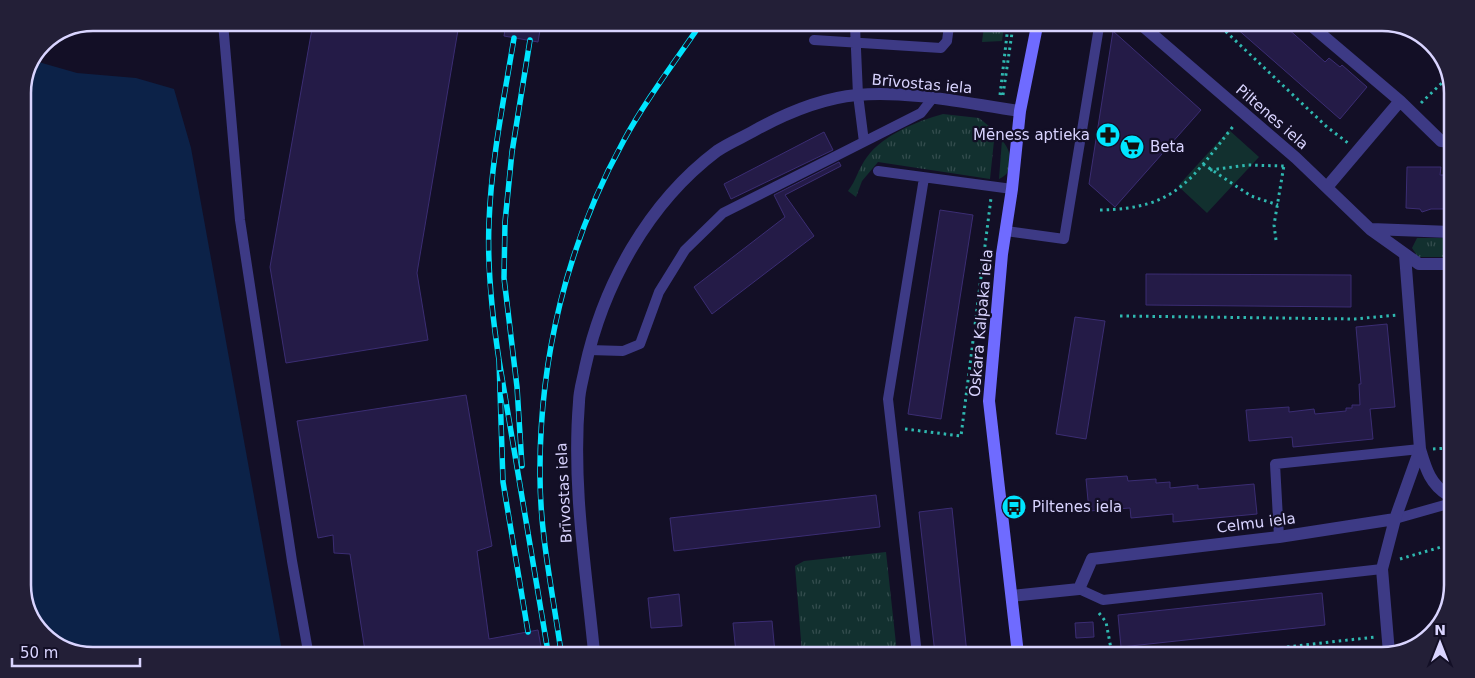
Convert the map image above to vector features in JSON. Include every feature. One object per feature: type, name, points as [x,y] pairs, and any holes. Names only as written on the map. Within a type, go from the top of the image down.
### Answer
[{"type":"main road","name":"Oskara Kalpaka iela","points":[[1017,647],[989,401],[1020,111],[1036,31]]},
{"type":"street","name":"Piltenes iela","points":[[1152,31],[1327,187],[1370,229],[1419,264],[1444,264]]},
{"type":"street","points":[[1318,31],[1444,141]]},
{"type":"street","name":"Brīvostas iela","points":[[594,647],[576,467],[579,400],[589,350],[602,308],[622,264],[654,215],[690,176],[718,150],[778,118],[816,104],[858,95],[932,98],[1020,111]]},
{"type":"street","points":[[1327,187],[1400,101]]},
{"type":"street","points":[[1370,229],[1444,232]]},
{"type":"street","points":[[1405,255],[1420,449],[1427,473],[1444,492]]},
{"type":"street","points":[[1389,646],[1382,569],[1395,519],[1420,449]]},
{"type":"street","name":"Celmu iela","points":[[1079,589],[1092,559],[1279,536],[1395,519]]},
{"type":"street","points":[[1012,596],[1079,589]]},
{"type":"lane","points":[[224,31],[240,220],[292,561],[307,647]]},
{"type":"lane","points":[[855,31],[858,95],[864,142]]},
{"type":"lane","points":[[814,40],[942,48],[947,41],[948,31]]},
{"type":"lane","points":[[1006,231],[1064,239],[1098,31]]},
{"type":"lane","points":[[589,350],[623,352],[640,344],[660,292],[685,250],[724,213],[921,113],[932,98]]},
{"type":"lane","points":[[878,171],[1012,189]]},
{"type":"lane","points":[[917,647],[888,399],[924,178]]},
{"type":"lane","points":[[1279,536],[1275,464],[1420,449]]},
{"type":"lane","points":[[1395,519],[1444,505]]},
{"type":"lane","points":[[1079,589],[1104,600],[1382,569]]},
{"type":"path","points":[[1001,108],[1000,98],[1007,31]]},
{"type":"path","points":[[1001,108],[1012,31]]},
{"type":"path","points":[[1225,31],[1327,127],[1357,151]]},
{"type":"path","points":[[1411,112],[1443,82]]},
{"type":"path","points":[[1100,210],[1129,210],[1166,198],[1185,184],[1243,114]]},
{"type":"path","points":[[1276,240],[1274,225],[1286,152]]},
{"type":"path","points":[[1203,164],[1251,196],[1278,205]]},
{"type":"path","points":[[1210,170],[1248,165],[1284,166]]},
{"type":"path","points":[[892,428],[961,436],[993,186]]},
{"type":"path","points":[[1120,316],[1355,319],[1410,314]]},
{"type":"path","points":[[1382,569],[1402,558],[1444,546]]},
{"type":"path","points":[[1096,609],[1106,622],[1111,647]]},
{"type":"path","points":[[1288,647],[1388,636]]},
{"type":"green space","points":[[983,31],[1003,31],[1002,41],[982,42]]},
{"type":"green space","points":[[943,114],[979,118],[995,131],[990,179],[878,162],[862,181],[856,197],[848,191],[864,161],[882,142],[901,130]]},
{"type":"green space","points":[[1229,130],[1259,157],[1207,213],[1178,186]]},
{"type":"green space","points":[[1002,140],[1008,150],[1011,161],[1008,172],[999,179]]},
{"type":"green space","points":[[1417,238],[1444,238],[1444,257],[1418,257],[1412,248]]},
{"type":"green space","points":[[886,552],[896,647],[802,647],[795,566],[804,561]]},
{"type":"water","points":[[40,62],[77,73],[136,78],[174,89],[191,148],[281,647],[81,646],[62,639],[49,629],[39,616],[31,589],[31,89],[36,69]]},
{"type":"building","points":[[312,31],[458,31],[417,273],[428,340],[286,363],[270,267]]},
{"type":"building","points":[[505,31],[540,31],[538,42],[504,36]]},
{"type":"building","name":"Beta","points":[[1113,31],[1201,110],[1115,207],[1089,184]]},
{"type":"building","points":[[1240,31],[1290,31],[1325,62],[1329,58],[1340,67],[1342,65],[1367,87],[1340,119]]},
{"type":"building","points":[[824,132],[833,150],[731,199],[724,184]]},
{"type":"building","points":[[839,162],[841,166],[785,195],[814,236],[712,314],[694,287],[785,217],[774,195]]},
{"type":"building","points":[[1407,167],[1441,167],[1440,175],[1444,175],[1444,209],[1431,209],[1422,212],[1420,209],[1406,208]]},
{"type":"building","points":[[940,210],[973,215],[941,419],[908,414]]},
{"type":"building","points":[[1146,274],[1351,275],[1351,307],[1146,305]]},
{"type":"building","points":[[1075,317],[1105,321],[1086,439],[1056,434]]},
{"type":"building","points":[[1387,324],[1395,407],[1370,409],[1373,439],[1293,447],[1292,437],[1249,441],[1246,410],[1289,407],[1289,412],[1314,409],[1315,414],[1346,411],[1346,408],[1352,408],[1352,405],[1360,405],[1359,384],[1361,384],[1356,327]]},
{"type":"building","points":[[466,395],[492,546],[477,551],[489,639],[538,630],[541,647],[364,647],[350,554],[334,553],[333,535],[318,538],[297,421]]},
{"type":"building","points":[[1127,476],[1128,481],[1156,479],[1156,483],[1170,482],[1170,488],[1198,485],[1198,489],[1254,484],[1257,514],[1173,522],[1173,514],[1131,518],[1130,508],[1089,511],[1086,479]]},
{"type":"building","points":[[876,495],[880,527],[674,551],[670,518]]},
{"type":"building","points":[[952,508],[966,647],[934,647],[919,512]]},
{"type":"building","points":[[1322,593],[1325,625],[1121,647],[1118,615]]},
{"type":"building","points":[[679,594],[682,626],[651,628],[648,598]]},
{"type":"building","points":[[772,621],[774,647],[735,647],[733,623]]},
{"type":"building","points":[[1093,622],[1094,637],[1076,638],[1075,623]]},
{"type":"railway","points":[[560,647],[542,520],[540,476],[541,432],[545,389],[560,303],[586,221],[603,181],[641,112],[696,31]]},
{"type":"railway","points":[[499,360],[494,326],[489,258],[490,200],[495,153],[514,38]]},
{"type":"railway","points":[[522,466],[517,387],[504,278],[505,222],[512,152],[530,40]]},
{"type":"railway","points":[[528,632],[503,482],[499,360],[547,647]]},
{"type":"place","name":"Mēness aptieka","points":[[1108,135]]},
{"type":"place","name":"Beta","points":[[1132,147]]},
{"type":"place","name":"Piltenes iela","points":[[1014,507]]}]
